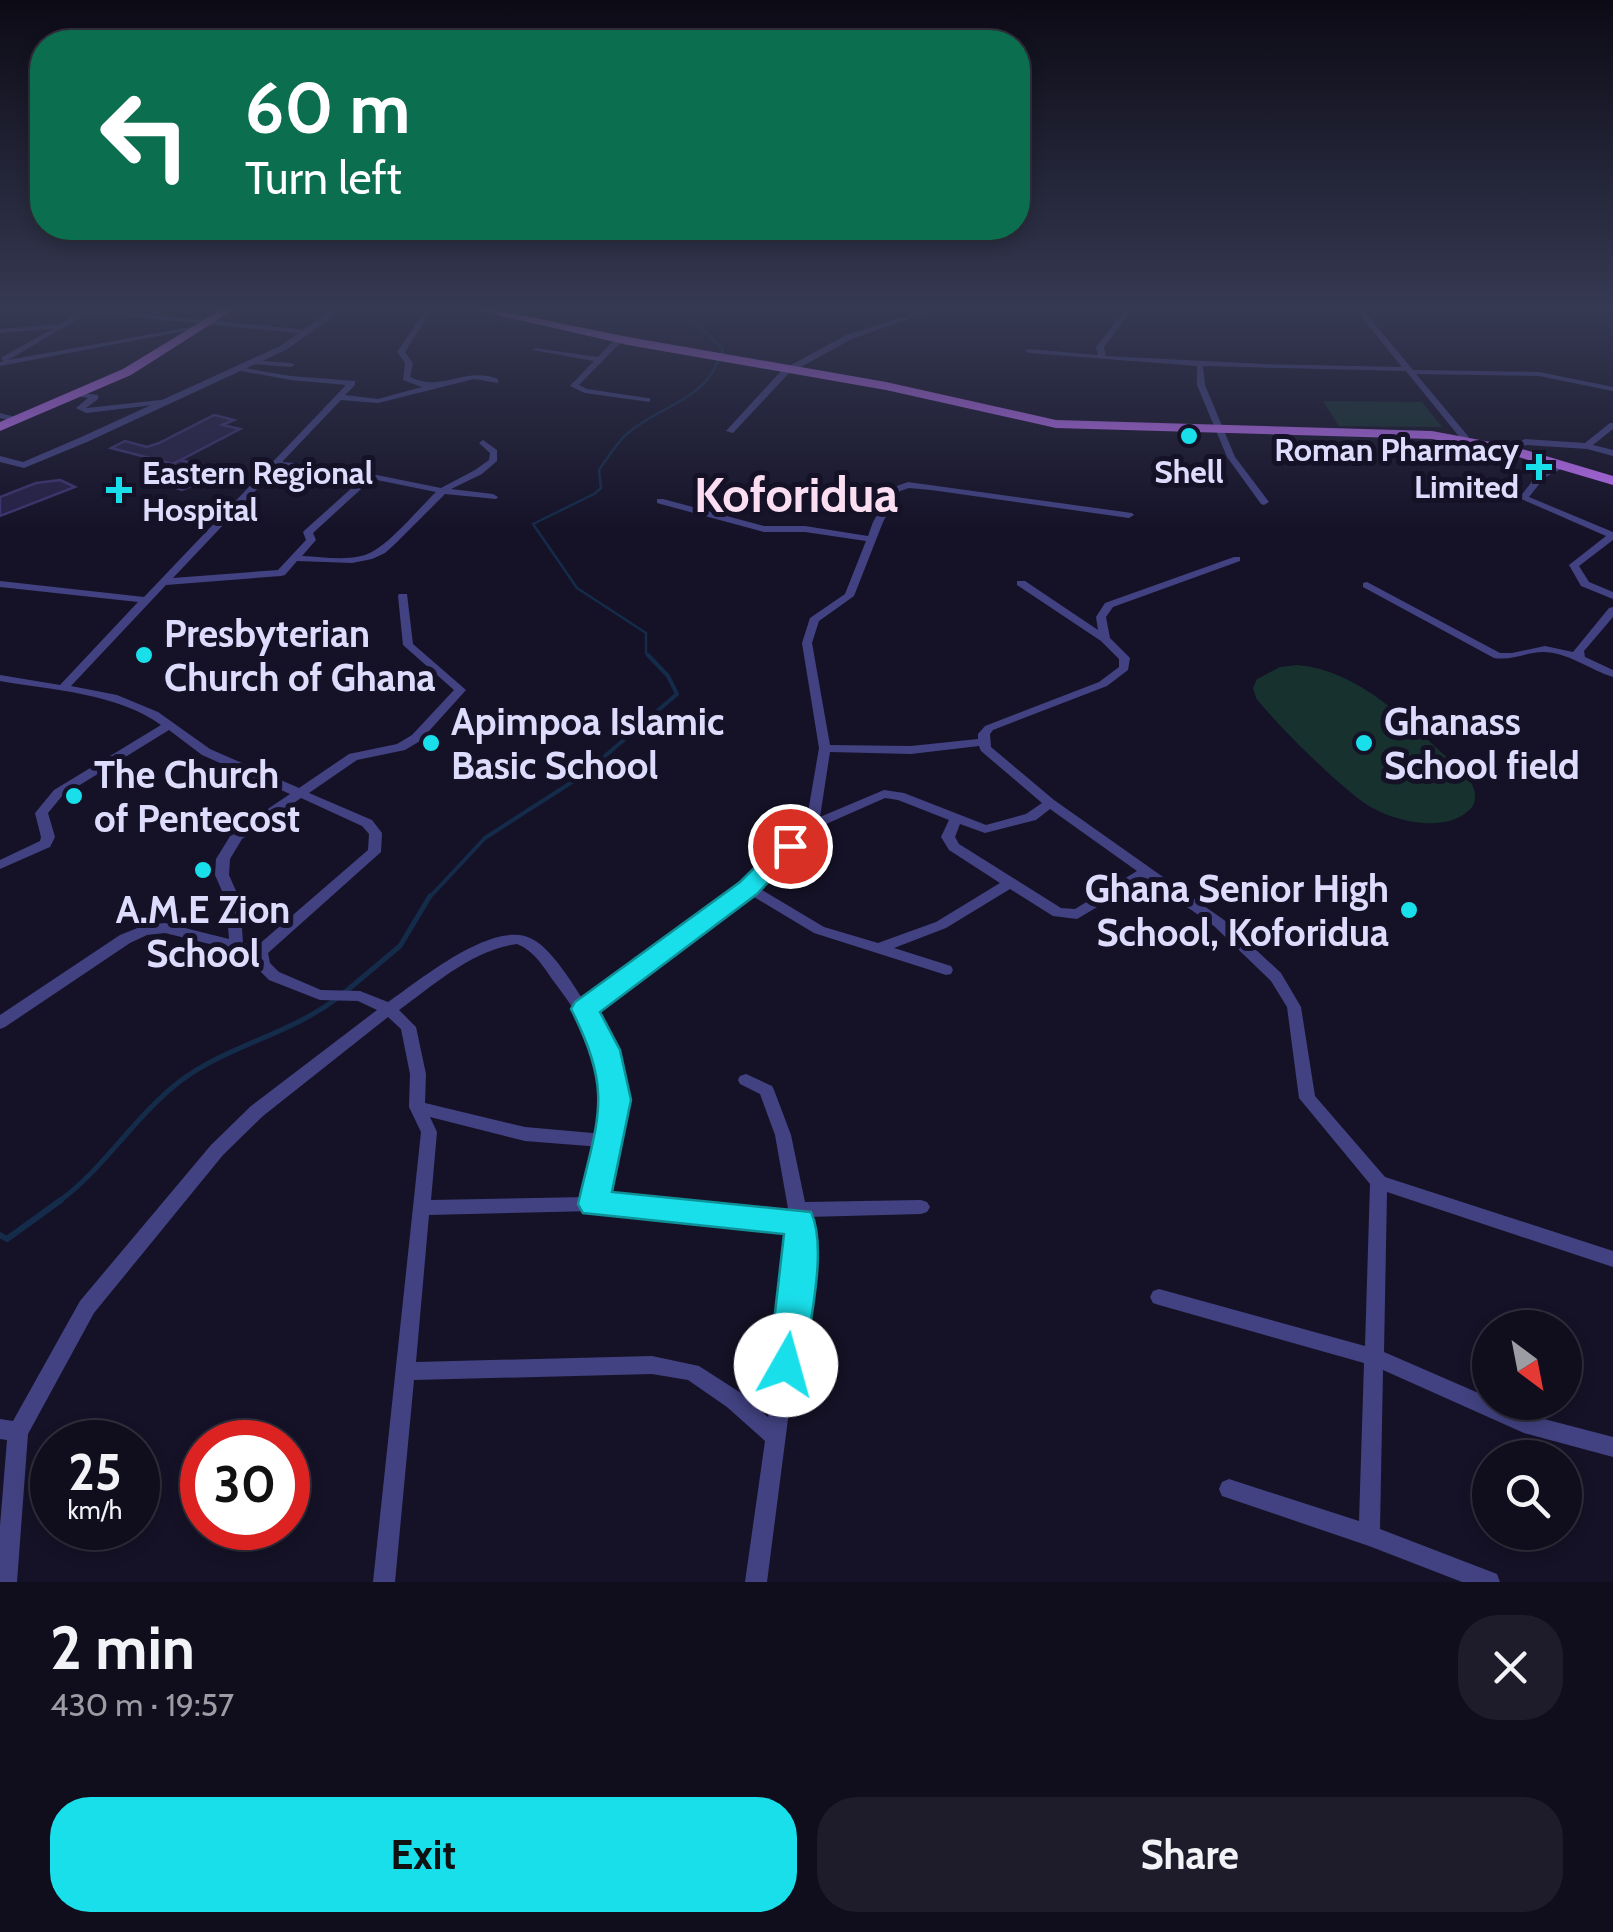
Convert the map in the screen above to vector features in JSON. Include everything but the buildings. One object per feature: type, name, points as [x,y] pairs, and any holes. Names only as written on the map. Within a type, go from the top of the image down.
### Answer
[{"type":"main road","points":[[0,427],[101,384]]},
{"type":"main road","points":[[867,384],[1056,424],[1465,438],[1613,481]]},
{"type":"street","points":[[0,458],[24,464],[208,384]]},
{"type":"street","points":[[63,688],[351,384]]},
{"type":"street","points":[[422,384],[430,387]]},
{"type":"street","points":[[339,396],[378,401],[444,384]]},
{"type":"street","points":[[579,384],[576,388],[646,400]]},
{"type":"street","points":[[730,431],[774,384]]},
{"type":"street","points":[[1201,384],[1223,430],[1231,458],[1264,502]]},
{"type":"street","points":[[1420,384],[1465,438]]},
{"type":"street","points":[[1587,384],[1613,389]]},
{"type":"street","points":[[78,394],[95,397],[80,408],[86,410],[172,400]]},
{"type":"street","points":[[0,415],[16,420]]},
{"type":"street","points":[[1587,446],[1613,425]]},
{"type":"street","points":[[1507,448],[1525,442],[1587,446],[1613,453]]},
{"type":"street","points":[[296,558],[354,562],[378,557],[444,489],[469,481],[493,461],[494,452],[482,443]]},
{"type":"street","points":[[278,464],[316,465],[493,497]]},
{"type":"street","points":[[1562,465],[1541,476],[1524,498],[1613,535]]},
{"type":"street","points":[[162,582],[232,574],[276,576],[311,540],[308,532],[369,476]]},
{"type":"street","points":[[812,825],[825,748],[807,644],[821,613],[849,596],[870,539],[897,490],[908,484],[1129,515]]},
{"type":"street","points":[[660,501],[764,529],[805,529],[870,539]]},
{"type":"street","points":[[1613,535],[1574,564],[1585,584],[1613,596]]},
{"type":"street","points":[[1105,639],[1102,617],[1108,604],[1236,559]]},
{"type":"street","points":[[982,742],[989,728],[1119,675],[1124,658],[1105,639],[1021,583]]},
{"type":"street","points":[[0,584],[144,600]]},
{"type":"street","points":[[1367,585],[1498,656],[1522,656],[1544,649],[1580,658],[1613,674]]},
{"type":"street","points":[[236,944],[233,900],[222,875],[223,859],[236,836],[354,757],[401,747],[416,738],[460,690],[408,644],[404,596]]},
{"type":"street","points":[[1580,658],[1578,651],[1613,610]]},
{"type":"street","points":[[0,678],[113,697],[154,714],[206,752],[367,823],[377,841],[374,852],[260,952]]},
{"type":"street","points":[[0,865],[45,844],[48,837],[41,813],[58,793],[169,725]]},
{"type":"street","points":[[825,748],[901,750],[982,742],[1050,803],[1248,947],[1276,977],[1294,1007],[1307,1098],[1379,1182],[1613,1259]]},
{"type":"street","points":[[584,1009],[748,888],[812,825],[884,794],[900,796],[985,829],[1030,817],[1050,803]]},
{"type":"street","points":[[955,820],[950,842],[1008,884],[1058,913],[1077,914],[1146,872]]},
{"type":"street","points":[[878,948],[941,925],[1008,884]]},
{"type":"street","points":[[748,888],[818,930],[946,970]]},
{"type":"street","points":[[0,1023],[125,938],[144,930],[165,928],[260,952]]},
{"type":"street","points":[[6,1582],[9,1431],[88,1307],[218,1150],[257,1111],[389,1009],[468,956],[517,939],[538,951],[584,1009],[606,1050],[616,1100],[594,1204]]},
{"type":"street","points":[[260,952],[263,965],[274,976],[320,995],[360,996],[389,1009],[408,1027],[418,1074],[417,1107],[430,1132],[384,1582]]},
{"type":"street","points":[[746,1080],[766,1090],[783,1135],[799,1216],[800,1256],[756,1582]]},
{"type":"street","points":[[417,1107],[525,1134],[608,1142]]},
{"type":"street","points":[[1369,1535],[1379,1182]]},
{"type":"street","points":[[422,1208],[594,1204],[799,1216],[921,1208]]},
{"type":"street","points":[[1160,1297],[1377,1358],[1524,1423],[1613,1446]]},
{"type":"street","points":[[406,1371],[652,1364],[692,1372],[734,1400],[777,1438]]},
{"type":"street","points":[[1229,1489],[1369,1535],[1489,1582]]},
{"type":"green space","points":[[1323,401],[1422,402],[1442,427],[1339,426]]},
{"type":"green space","name":"Ghanass School field","points":[[1297,665],[1346,679],[1411,724],[1469,777],[1475,796],[1471,808],[1456,819],[1415,822],[1374,809],[1351,793],[1256,698],[1253,688],[1257,679],[1280,667]]},
{"type":"waterway","points":[[648,655],[646,633],[577,588],[533,524],[594,494],[601,488],[599,470],[625,436],[703,384]]},
{"type":"waterway","points":[[429,898],[485,838],[583,775],[677,694],[668,676],[648,655]]},
{"type":"waterway","points":[[344,993],[400,946],[429,898]]},
{"type":"waterway","points":[[58,1202],[179,1082],[336,999]]},
{"type":"waterway","points":[[0,1235],[7,1239],[61,1200]]},
{"type":"place","name":"Shell","points":[[1189,436]]},
{"type":"place","name":"Roman Pharmacy Limited","points":[[1539,467]]},
{"type":"place","name":"Eastern Regional Hospital","points":[[119,490]]},
{"type":"place","name":"Presbyterian Church of Ghana","points":[[144,655]]},
{"type":"place","name":"Apimpoa Islamic Basic School","points":[[431,743]]},
{"type":"place","name":"Ghanass School field","points":[[1364,743]]},
{"type":"place","name":"The Church of Pentecost","points":[[74,796]]},
{"type":"place","name":"A.M.E Zion School","points":[[203,870]]},
{"type":"place","name":"Ghana Senior High School, Koforidua","points":[[1409,910]]},
{"type":"district","name":"Koforidua","points":[[796,495]]},
{"type":"route","points":[[786,1365],[800,1256],[799,1222],[594,1204],[616,1100],[606,1050],[584,1009],[748,888],[790,846]]}]
